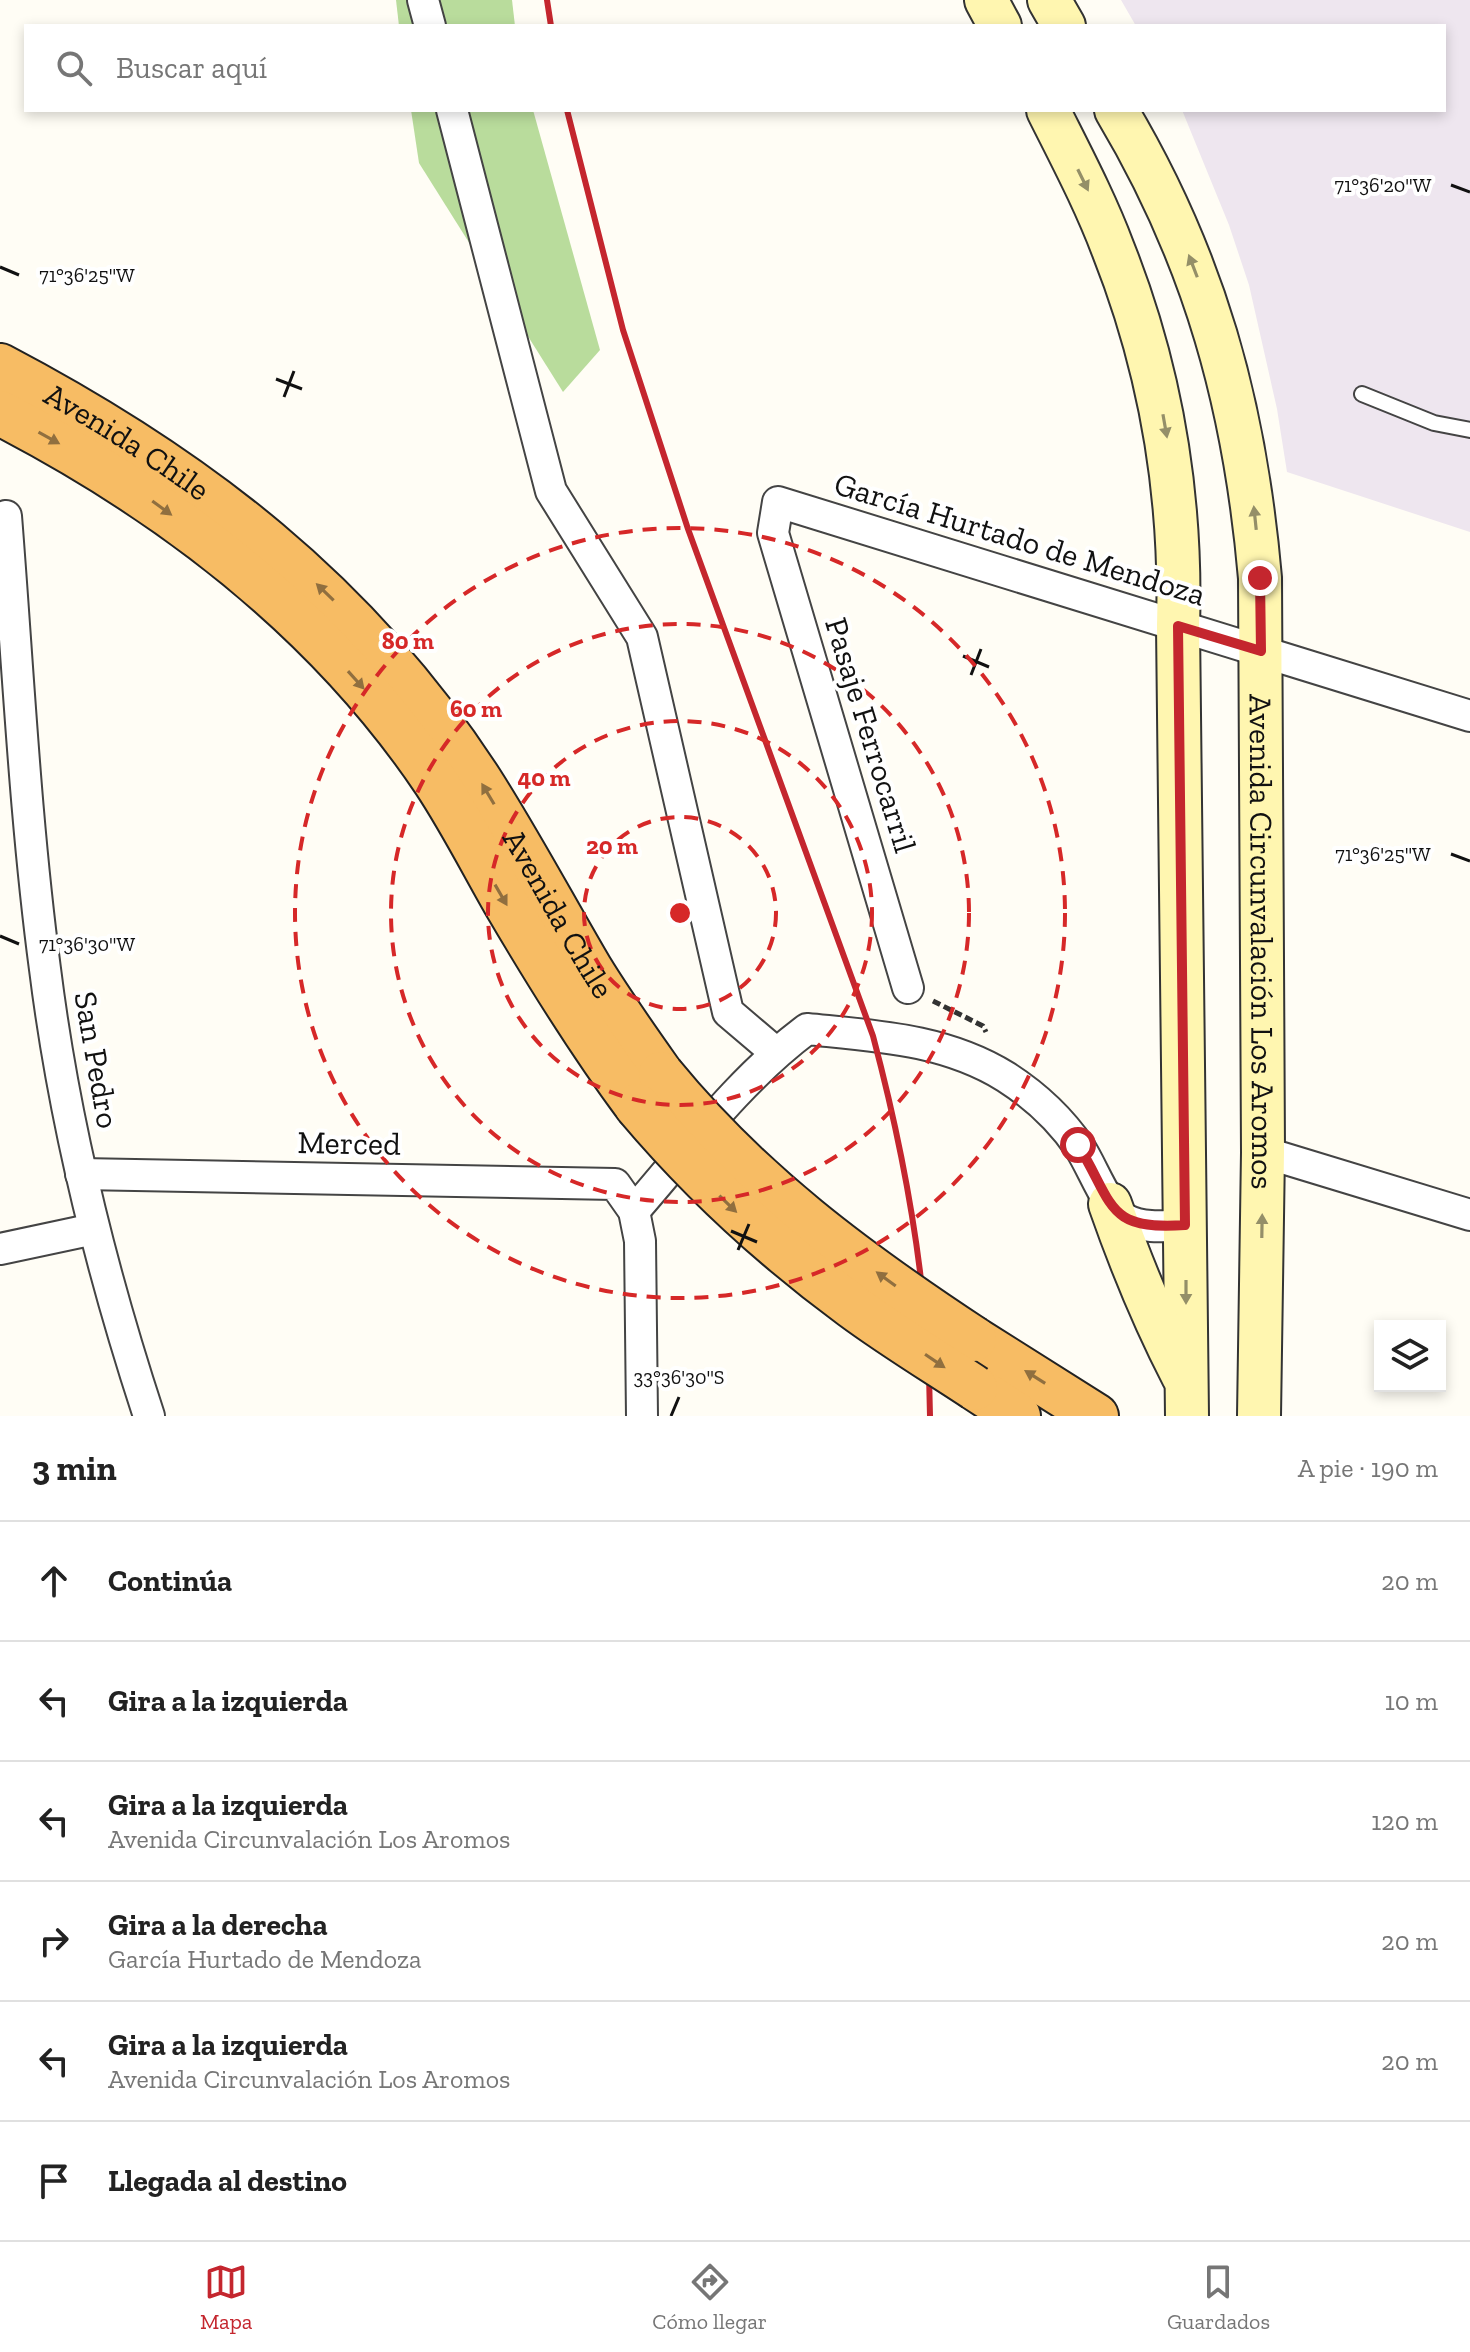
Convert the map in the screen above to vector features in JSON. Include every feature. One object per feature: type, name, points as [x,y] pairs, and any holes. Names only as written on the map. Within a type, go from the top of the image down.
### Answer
[{"type":"highway","name":"Avenida Chile","points":[[0,366],[80,409],[176,469],[266,538],[346,612],[415,690],[471,768],[597,980],[649,1090],[704,1181],[787,1255],[854,1307],[1018,1416]]},
{"type":"highway","name":"Avenida Chile","points":[[0,413],[97,465],[212,544],[272,594],[349,671],[399,730],[436,783],[571,1013],[649,1090],[721,1143],[773,1192],[861,1261],[974,1339],[1096,1416]]},
{"type":"main road","points":[[986,0],[999,24]]},
{"type":"main road","points":[[1049,0],[1063,24]]},
{"type":"main road","points":[[1049,112],[1113,247],[1150,359],[1172,474],[1180,572],[1178,626],[1187,1398]]},
{"type":"main road","name":"Avenida Circunvalación Los Aromos","points":[[1117,112],[1162,195],[1208,307],[1228,373],[1254,509],[1260,578],[1261,651],[1263,1152],[1259,1416]]},
{"type":"main road","points":[[1110,1204],[1135,1274],[1187,1398]]},
{"type":"street","points":[[423,0],[429,24]]},
{"type":"street","points":[[453,112],[551,491],[642,637],[728,1012],[775,1052]]},
{"type":"street","name":"García Hurtado de Mendoza","points":[[778,502],[1470,716]]},
{"type":"street","name":"Pasaje Ferrocarril","points":[[778,502],[773,533],[908,988]]},
{"type":"street","name":"San Pedro","points":[[6,516],[40,926],[61,1073],[94,1229],[149,1416]]},
{"type":"street","points":[[642,1416],[640,1241],[634,1211],[775,1052],[807,1029],[908,1039],[975,1060],[1033,1096],[1057,1119],[1090,1164],[1110,1204],[1122,1217],[1136,1224],[1185,1225]]},
{"type":"street","points":[[1263,1152],[1470,1215]]},
{"type":"street","name":"Merced","points":[[81,1174],[615,1184],[634,1211]]},
{"type":"street","points":[[0,1249],[94,1229]]},
{"type":"lane","points":[[1362,394],[1434,423],[1470,430]]},
{"type":"shaded area","points":[[1121,0],[1470,0],[1470,532],[1287,472],[1277,409],[1249,285],[1229,225],[1183,112],[1446,112],[1446,24],[1135,24]]},
{"type":"green space","points":[[396,0],[512,0],[515,24],[399,24]]},
{"type":"green space","points":[[411,112],[534,112],[600,350],[563,392],[419,163]]},
{"type":"railway","points":[[547,0],[551,24]]},
{"type":"railway","points":[[568,112],[623,330],[688,529],[873,1036],[896,1130],[914,1224],[925,1320],[930,1416]]},
{"type":"route","points":[[1078,1145],[1110,1204],[1122,1217],[1136,1224],[1185,1225],[1178,626],[1261,651],[1260,578]]}]
